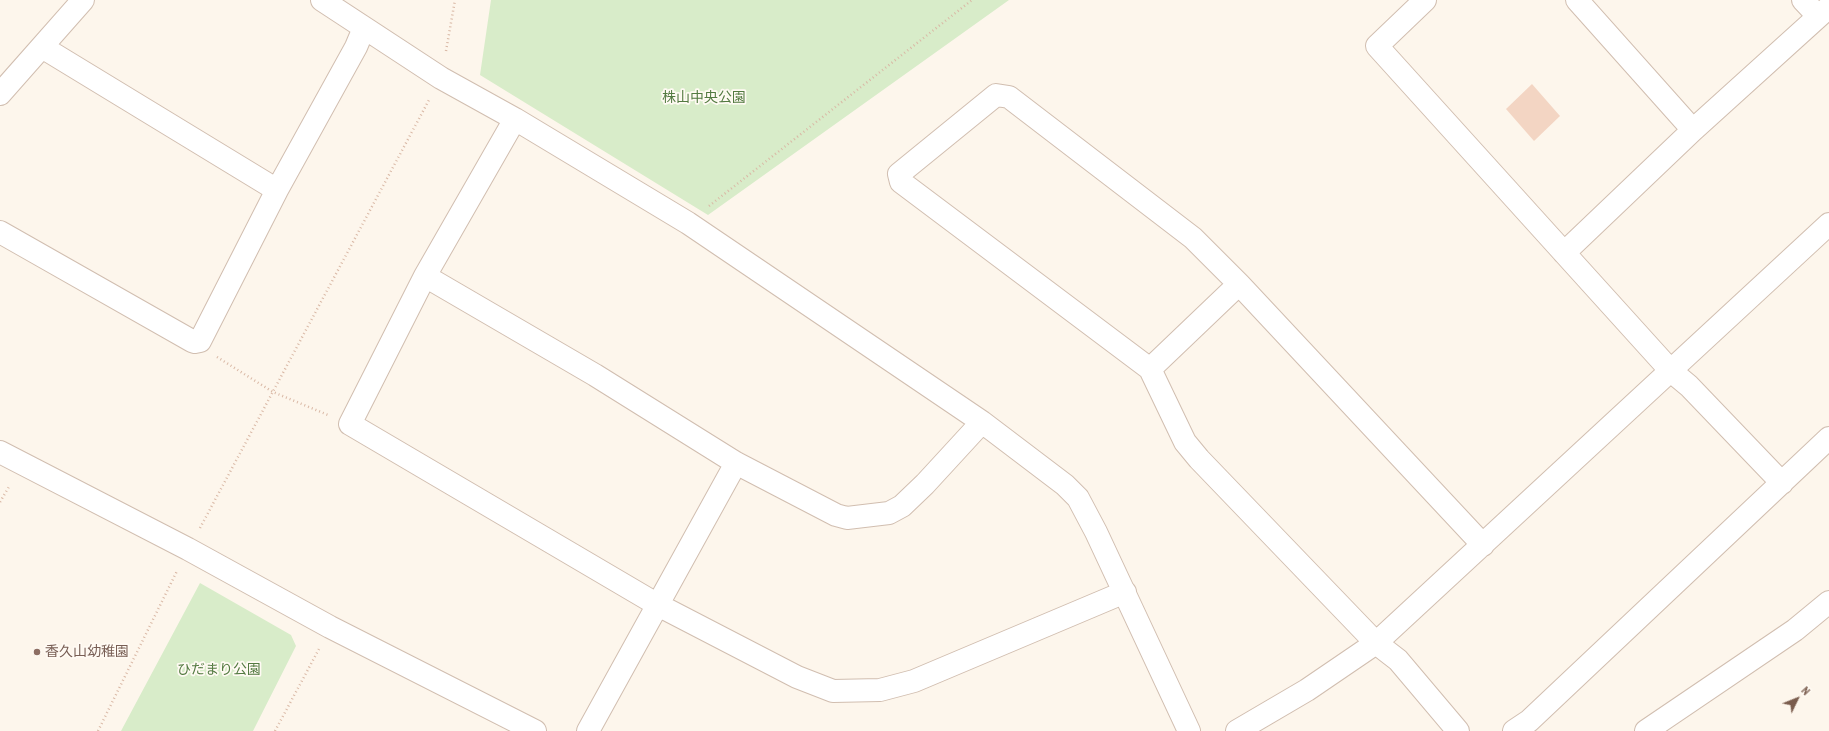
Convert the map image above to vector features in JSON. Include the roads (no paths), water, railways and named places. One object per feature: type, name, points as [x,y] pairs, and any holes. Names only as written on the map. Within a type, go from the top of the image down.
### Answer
[{"type":"street","points":[[0,94],[83,0]]},
{"type":"street","points":[[322,0],[441,78],[515,119],[688,223],[982,422],[1066,484],[1078,498],[1125,592],[1188,731]]},
{"type":"street","points":[[1426,0],[1377,46],[1671,371],[1689,386],[1782,483]]},
{"type":"street","points":[[1577,0],[1693,130]]},
{"type":"street","points":[[1564,253],[1693,130],[1824,12],[1803,0]]},
{"type":"street","points":[[0,232],[192,341],[200,341],[277,190],[356,47],[364,28]]},
{"type":"street","points":[[42,47],[277,190]]},
{"type":"street","points":[[1458,731],[1398,660],[1376,643],[1185,442],[1150,369],[901,182],[899,174],[996,95],[1010,98],[1193,238],[1239,284],[1483,545]]},
{"type":"street","points":[[515,119],[425,276],[350,424],[658,605],[796,677],[833,691],[880,690],[914,681],[1125,592]]},
{"type":"street","points":[[1236,731],[1307,690],[1376,643],[1829,224]]},
{"type":"street","points":[[425,276],[595,375],[736,463],[836,515],[847,518],[889,513],[902,506],[925,484],[982,422]]},
{"type":"street","points":[[1150,369],[1239,284]]},
{"type":"street","points":[[1514,731],[1535,715],[1829,438]]},
{"type":"street","points":[[0,452],[188,549],[330,628],[534,731]]},
{"type":"street","points":[[588,731],[736,463]]},
{"type":"street","points":[[1646,731],[1795,630],[1829,602]]},
{"type":"place","name":"香久山幼稚園","points":[[37,652]]},
{"type":"park label","name":"株山中央公園","points":[[704,98]]},
{"type":"park label","name":"ひだまり公園","points":[[219,670]]}]
